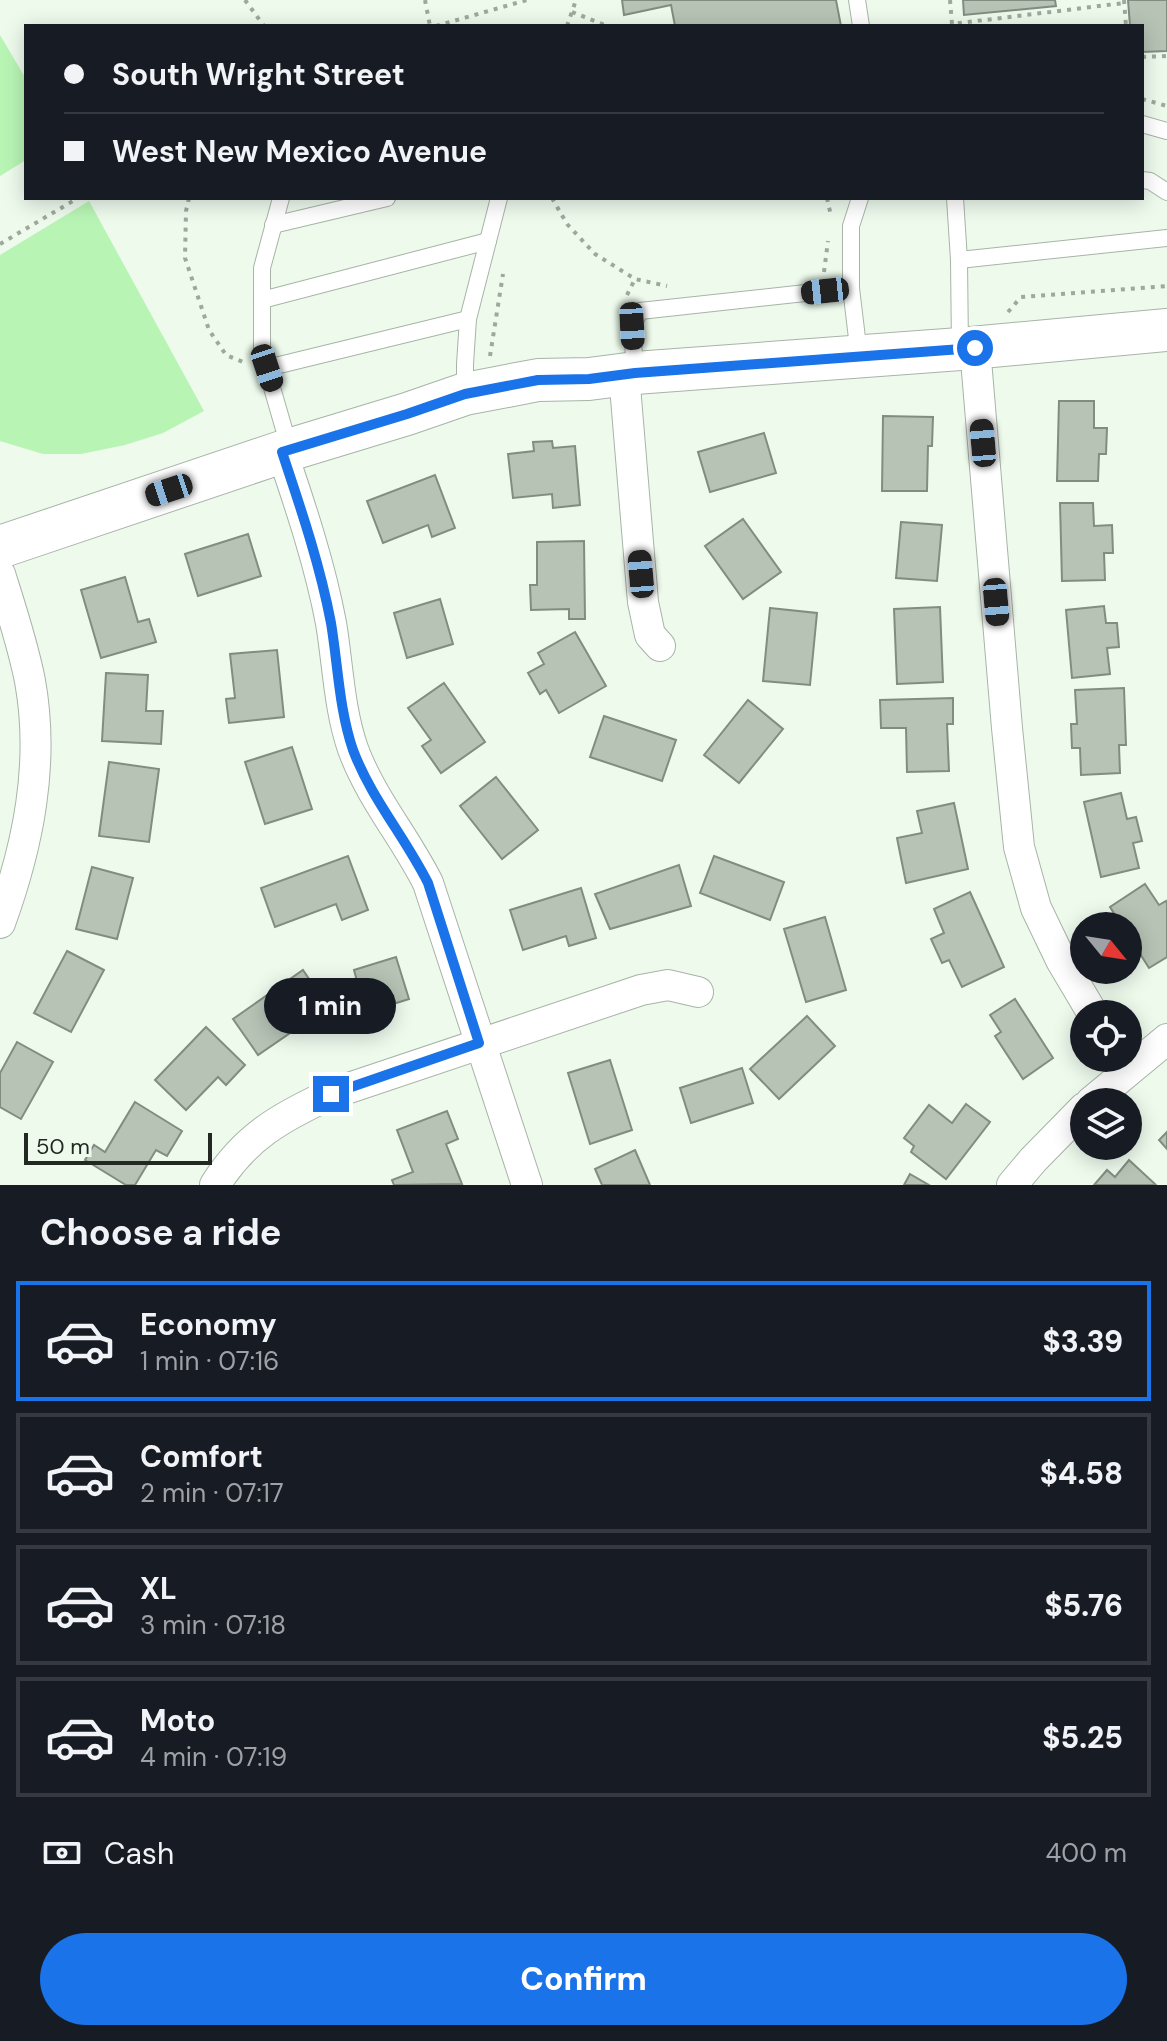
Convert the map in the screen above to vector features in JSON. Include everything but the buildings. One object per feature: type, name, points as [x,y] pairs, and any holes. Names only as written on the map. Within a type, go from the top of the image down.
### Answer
[{"type":"street","points":[[0,547],[465,394],[538,380],[589,379],[859,357],[965,338],[1167,330]]},
{"type":"street","points":[[965,338],[1019,847],[1036,908],[1085,1000]]},
{"type":"street","points":[[630,374],[643,602],[650,635],[660,646]]},
{"type":"street","points":[[286,451],[324,590],[345,721],[353,748],[375,796],[417,860],[428,883],[527,1185]]},
{"type":"street","points":[[0,574],[30,683],[36,749],[35,780],[24,846],[0,923]]},
{"type":"street","points":[[215,1185],[244,1147],[267,1127],[331,1094],[656,986],[668,985],[698,992]]},
{"type":"street","points":[[1142,1055],[1167,1039]]},
{"type":"street","points":[[1105,1088],[1120,1072]]},
{"type":"street","points":[[1012,1185],[1070,1122]]},
{"type":"lane","points":[[857,0],[861,24]]},
{"type":"lane","points":[[1144,125],[1167,131]]},
{"type":"lane","points":[[1144,180],[1167,192]]},
{"type":"lane","points":[[280,200],[262,268],[262,353],[286,451]]},
{"type":"lane","points":[[273,225],[379,200]]},
{"type":"lane","points":[[465,394],[468,319],[498,200]]},
{"type":"lane","points":[[859,200],[851,226],[851,288],[859,357]]},
{"type":"lane","points":[[955,200],[965,338]]},
{"type":"lane","points":[[959,260],[1167,238]]},
{"type":"lane","points":[[262,300],[488,241]]},
{"type":"lane","points":[[630,374],[632,326],[640,311],[825,282],[851,288]]},
{"type":"lane","points":[[267,368],[468,319]]},
{"type":"path","points":[[245,0],[263,24]]},
{"type":"path","points":[[425,0],[432,24]]},
{"type":"path","points":[[440,24],[527,0]]},
{"type":"path","points":[[568,24],[576,0]]},
{"type":"path","points":[[950,0],[952,24],[1124,2],[1126,24]]},
{"type":"path","points":[[1076,0],[1076,7]]},
{"type":"path","points":[[572,12],[602,24]]},
{"type":"path","points":[[1144,57],[1167,56]]},
{"type":"path","points":[[1144,100],[1167,106]]},
{"type":"path","points":[[0,244],[75,200]]},
{"type":"path","points":[[189,200],[185,258],[209,330],[226,355],[243,362]]},
{"type":"path","points":[[553,200],[567,224],[595,254],[635,279],[677,289]]},
{"type":"path","points":[[490,359],[504,268]]},
{"type":"path","points":[[965,338],[1007,314],[1021,297],[1167,286]]},
{"type":"green space","points":[[0,35],[24,76],[24,161],[0,176]]},
{"type":"green space","points":[[89,201],[204,411],[163,433],[125,445],[81,454],[43,454],[0,441],[0,255]]},
{"type":"route","points":[[331,1094],[479,1043],[428,883],[417,860],[375,796],[353,748],[345,721],[324,590],[305,519],[282,452],[465,394],[538,380],[589,379],[975,348]]}]
